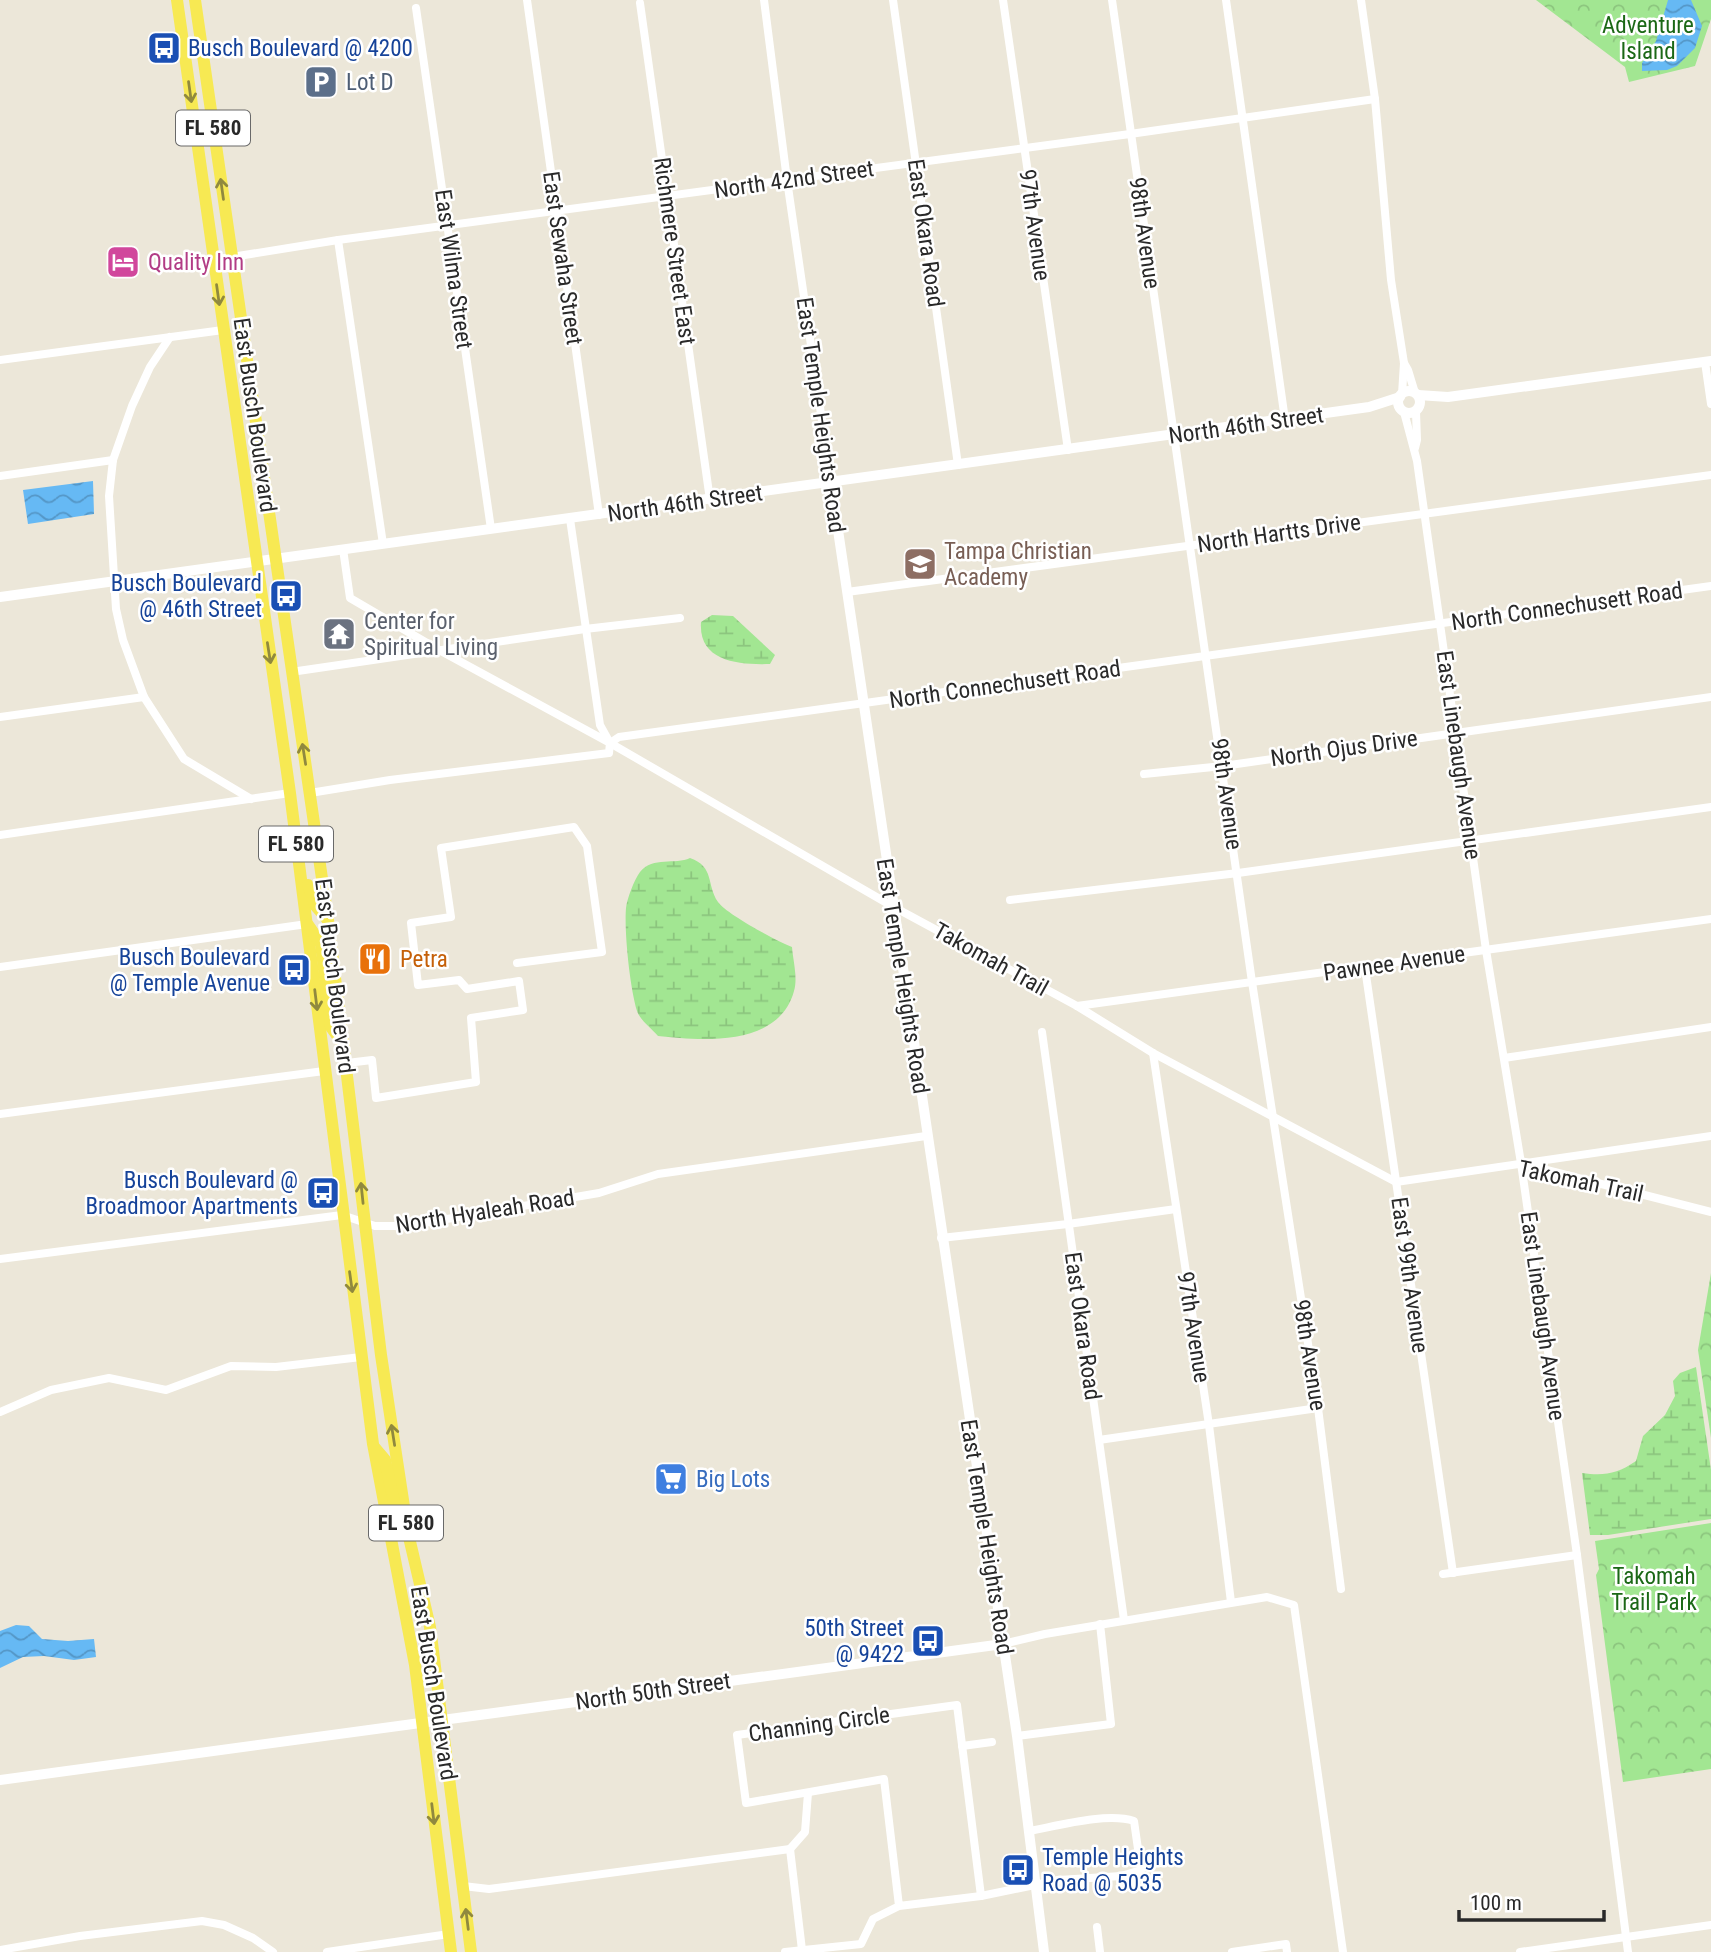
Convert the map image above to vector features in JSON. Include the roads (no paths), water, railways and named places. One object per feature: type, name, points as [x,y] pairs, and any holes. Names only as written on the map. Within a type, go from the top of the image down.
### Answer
[{"type":"main road","name":"East Busch Boulevard","points":[[177,0],[290,793],[373,1444],[415,1665],[451,1952]]},
{"type":"main road","points":[[186,0],[187,9],[200,35]]},
{"type":"main road","name":"East Busch Boulevard","points":[[194,0],[328,920],[381,1355],[408,1533],[430,1627],[471,1952]]},
{"type":"main road","points":[[276,700],[285,710],[293,770],[298,782],[310,793]]},
{"type":"main road","points":[[292,814],[301,828],[310,895],[328,920]]},
{"type":"main road","points":[[307,924],[321,944],[331,1027],[344,1045]]},
{"type":"main road","points":[[373,1444],[385,1460],[395,1507],[408,1533]]},
{"type":"street","name":"East Sewaha Street","points":[[527,0],[599,515]]},
{"type":"street","name":"East Temple Heights Road","points":[[764,0],[787,180],[892,906],[1017,1736],[1044,1952]]},
{"type":"street","name":"East Okara Road","points":[[893,0],[958,466]]},
{"type":"street","name":"97th Avenue","points":[[1003,0],[1068,450]]},
{"type":"street","name":"98th Avenue","points":[[1112,0],[1252,982],[1318,1408],[1341,1589]]},
{"type":"street","points":[[1226,0],[1285,420]]},
{"type":"street","points":[[1361,0],[1375,99],[1391,280],[1404,363],[1398,404],[1402,411],[1410,414],[1448,397]]},
{"type":"street","name":"Richmere Street East","points":[[640,3],[710,500]]},
{"type":"street","name":"East Wilma Street","points":[[416,8],[491,529]]},
{"type":"street","name":"North 42nd Street","points":[[214,260],[338,240],[1375,99]]},
{"type":"street","points":[[338,240],[383,544]]},
{"type":"street","points":[[0,360],[223,330]]},
{"type":"street","points":[[170,337],[150,367],[132,406],[113,460],[109,496],[116,609],[123,640],[144,697],[184,759],[251,799]]},
{"type":"street","points":[[1401,395],[1408,391],[1448,397],[1708,362],[1711,404]]},
{"type":"street","points":[[1404,363],[1421,401],[1417,410]]},
{"type":"street","name":"North 46th Street","points":[[0,597],[1285,420],[1369,407],[1401,395]]},
{"type":"street","name":"North 46th Street","points":[[1369,407],[1402,411]]},
{"type":"street","name":"East Linebaugh Avenue","points":[[1417,410],[1415,448],[1486,950],[1521,1163],[1577,1555],[1628,1952]]},
{"type":"street","name":"East Linebaugh Avenue","points":[[1402,411],[1415,448]]},
{"type":"street","points":[[0,476],[113,460]]},
{"type":"street","name":"North Hartts Drive","points":[[847,592],[1711,475]]},
{"type":"street","points":[[570,519],[600,724],[610,743]]},
{"type":"street","name":"Takomah Trail","points":[[343,549],[350,597],[892,906],[1077,1006],[1153,1053],[1396,1182],[1521,1163],[1711,1212]]},
{"type":"street","name":"North Connechusett Road","points":[[310,793],[390,780],[609,753],[610,743],[620,737],[1711,586]]},
{"type":"street","points":[[291,672],[585,629],[680,618]]},
{"type":"street","points":[[0,717],[144,697]]},
{"type":"street","name":"North Ojus Drive","points":[[1144,774],[1223,766],[1711,697]]},
{"type":"street","points":[[0,835],[290,793]]},
{"type":"street","points":[[1010,900],[1238,873],[1711,807]]},
{"type":"street","points":[[347,1063],[372,1060],[376,1098],[476,1082],[471,1018],[523,1010],[519,981],[467,989],[459,980],[418,985],[411,923],[450,917],[441,848],[574,827],[587,846],[602,952],[517,963]]},
{"type":"street","name":"Pawnee Avenue","points":[[1077,1006],[1711,919]]},
{"type":"street","points":[[0,967],[307,924]]},
{"type":"street","name":"East 99th Avenue","points":[[1365,968],[1453,1573]]},
{"type":"street","points":[[1504,1058],[1711,1027]]},
{"type":"street","name":"East Okara Road","points":[[1042,1032],[1124,1620]]},
{"type":"street","name":"97th Avenue","points":[[1153,1053],[1209,1425],[1231,1602]]},
{"type":"street","points":[[0,1114],[324,1070]]},
{"type":"street","name":"North Hyaleah Road","points":[[0,1259],[342,1215],[365,1224],[383,1227],[416,1224],[599,1193],[658,1174],[926,1136]]},
{"type":"street","points":[[1521,1163],[1711,1136]]},
{"type":"street","points":[[942,1238],[1176,1209]]},
{"type":"street","points":[[0,1412],[51,1390],[109,1378],[166,1390],[231,1366],[276,1367],[361,1357]]},
{"type":"street","points":[[1099,1440],[1318,1408]]},
{"type":"street","points":[[1443,1574],[1577,1555]]},
{"type":"street","name":"North 50th Street","points":[[0,1780],[1003,1644],[1100,1624],[1267,1597],[1294,1605],[1297,1614],[1343,1952]]},
{"type":"street","points":[[1017,1736],[1111,1724],[1100,1624]]},
{"type":"street","name":"Channing Circle","points":[[899,1906],[884,1779],[746,1803],[737,1735],[957,1705],[962,1746]]},
{"type":"street","points":[[981,1896],[962,1746],[992,1742]]},
{"type":"street","points":[[463,1886],[493,1889],[790,1849],[805,1832],[808,1793]]},
{"type":"street","points":[[785,1952],[862,1944],[873,1920],[899,1906],[981,1896],[1059,1880],[1121,1876],[1141,1870],[1134,1821],[1126,1818],[1029,1831]]},
{"type":"street","points":[[790,1849],[802,1950]]},
{"type":"street","points":[[0,1950],[80,1936],[202,1921],[225,1925],[273,1952]]},
{"type":"street","points":[[1520,1952],[1711,1925]]},
{"type":"street","points":[[1097,1927],[1100,1952]]},
{"type":"street","points":[[327,1952],[449,1934]]},
{"type":"street","points":[[1233,1952],[1286,1944],[1287,1952]]},
{"type":"water","points":[[1668,0],[1691,0],[1702,26],[1695,48],[1677,66],[1667,70],[1642,71],[1642,63],[1656,41]]},
{"type":"water","points":[[93,481],[94,514],[28,524],[23,490]]},
{"type":"water","points":[[16,1625],[29,1626],[42,1639],[94,1639],[96,1657],[74,1660],[44,1656],[23,1657],[0,1668],[0,1631]]},
{"type":"place","name":"Busch Boulevard @ 4200","points":[[164,48]]},
{"type":"place","name":"Lot D","points":[[321,82]]},
{"type":"place","name":"Quality Inn","points":[[123,262]]},
{"type":"place","name":"Tampa Christian Academy","points":[[920,564]]},
{"type":"place","name":"Busch Boulevard @ 46th Street","points":[[286,596]]},
{"type":"place","name":"Center for Spiritual Living","points":[[339,634]]},
{"type":"place","name":"Petra","points":[[375,959]]},
{"type":"place","name":"Busch Boulevard @ Temple Avenue","points":[[294,970]]},
{"type":"place","name":"Busch Boulevard @ Broadmoor Apartments","points":[[323,1193]]},
{"type":"place","name":"Big Lots","points":[[671,1479]]},
{"type":"place","name":"50th Street @ 9422","points":[[928,1641]]},
{"type":"place","name":"Temple Heights Road @ 5035","points":[[1018,1870]]},
{"type":"park label","name":"Adventure Island","points":[[1648,38]]},
{"type":"park label","name":"Takomah Trail Park","points":[[1654,1589]]}]
